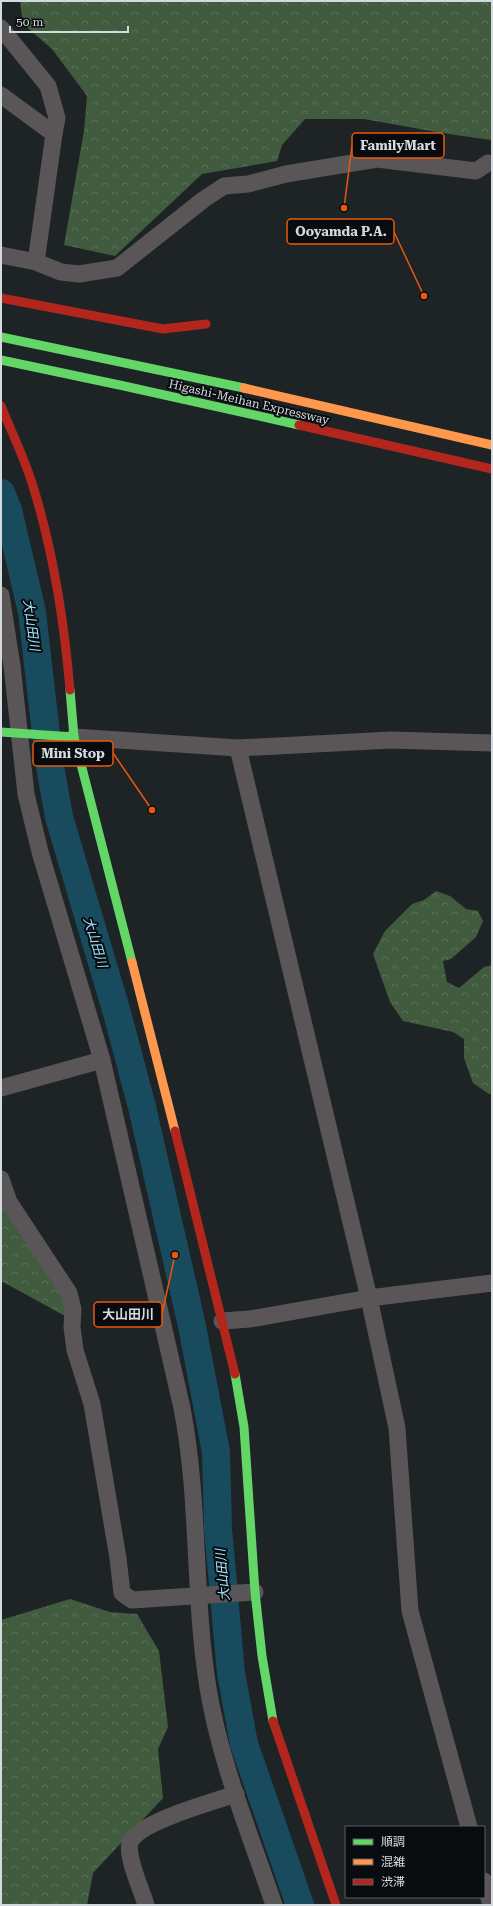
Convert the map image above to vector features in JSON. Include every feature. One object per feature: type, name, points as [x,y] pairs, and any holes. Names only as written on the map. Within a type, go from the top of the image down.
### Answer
[{"type":"main road","points":[[1,298],[163,329],[206,324]]},
{"type":"main road","name":"Higashi-Meihan Expressway","points":[[1,337],[32,342],[242,387],[492,445]]},
{"type":"main road","name":"Higashi-Meihan Expressway","points":[[1,360],[238,410],[408,451],[492,469]]},
{"type":"main road","points":[[1,406],[32,482],[50,551],[66,642],[71,737],[171,1114],[232,1358],[244,1427],[255,1571],[255,1592],[262,1656],[272,1718],[336,1905]]},
{"type":"main road","points":[[408,451],[436,467]]},
{"type":"main road","points":[[1,732],[71,737]]},
{"type":"street","points":[[1,28],[48,86],[58,118],[54,134],[36,262]]},
{"type":"street","points":[[1,95],[54,134]]},
{"type":"street","points":[[1,255],[36,262],[61,272],[79,274],[117,268],[203,200],[224,186],[248,184],[286,174],[377,159],[476,171],[488,163]]},
{"type":"street","points":[[1,595],[22,734],[25,787],[40,852],[102,1060],[148,1258],[189,1445],[198,1596],[212,1708],[216,1728],[236,1794],[274,1905]]},
{"type":"street","points":[[71,737],[238,748],[391,740],[492,743]]},
{"type":"street","points":[[238,748],[369,1298],[397,1428],[410,1611],[469,1826]]},
{"type":"street","points":[[1,1088],[102,1060]]},
{"type":"street","points":[[1,1179],[9,1202],[69,1293],[73,1309],[72,1327],[75,1350],[92,1404],[118,1558],[122,1593],[132,1600],[255,1592]]},
{"type":"street","points":[[222,1321],[250,1319],[369,1298],[492,1283]]},
{"type":"street","points":[[146,1905],[130,1852],[130,1842],[140,1832],[176,1814],[236,1794]]},
{"type":"street","points":[[485,1885],[490,1905]]},
{"type":"green space","points":[[20,1],[492,1],[492,138],[491,140],[442,133],[364,119],[305,119],[282,145],[277,161],[202,174],[115,256],[64,245],[84,131],[87,96],[52,49],[23,24]]},
{"type":"green space","points":[[436,891],[450,896],[466,909],[478,911],[483,921],[476,937],[451,959],[443,961],[447,982],[459,988],[484,967],[492,965],[492,1093],[489,1094],[473,1083],[464,1058],[464,1039],[453,1032],[403,1021],[390,1002],[373,954],[385,931],[412,904],[424,900]]},
{"type":"green space","points":[[1,1201],[64,1295],[65,1316],[1,1281]]},
{"type":"green space","points":[[70,1599],[110,1612],[137,1614],[159,1651],[168,1727],[158,1749],[163,1798],[93,1873],[87,1905],[1,1905],[1,1620]]},
{"type":"waterway","name":"大山田川","points":[[1,493],[8,510],[32,612],[49,760],[59,817],[117,1013],[142,1107],[192,1326],[216,1452],[218,1529],[231,1673],[244,1744],[300,1905]]},
{"type":"traffic: fast","points":[[1,337],[244,388]]},
{"type":"traffic: fast","points":[[1,360],[299,425]]},
{"type":"traffic: fast","points":[[70,690],[74,737],[132,962]]},
{"type":"traffic: fast","points":[[1,732],[74,737]]},
{"type":"traffic: fast","points":[[235,1374],[244,1427],[255,1592],[262,1656],[273,1721]]},
{"type":"traffic: slow","points":[[244,388],[492,445]]},
{"type":"traffic: slow","points":[[132,962],[175,1131]]},
{"type":"traffic: jam","points":[[1,298],[163,329],[206,324]]},
{"type":"traffic: jam","points":[[1,406],[29,473],[46,533],[61,611],[70,690]]},
{"type":"traffic: jam","points":[[299,425],[492,469]]},
{"type":"traffic: jam","points":[[175,1131],[235,1374]]},
{"type":"traffic: jam","points":[[273,1721],[336,1905]]},
{"type":"place","name":"FamilyMart","points":[[344,208]]},
{"type":"place","name":"Ooyamda P.A.","points":[[424,296]]},
{"type":"place","name":"Mini Stop","points":[[152,810]]},
{"type":"place","name":"大山田川","points":[[175,1255]]}]
